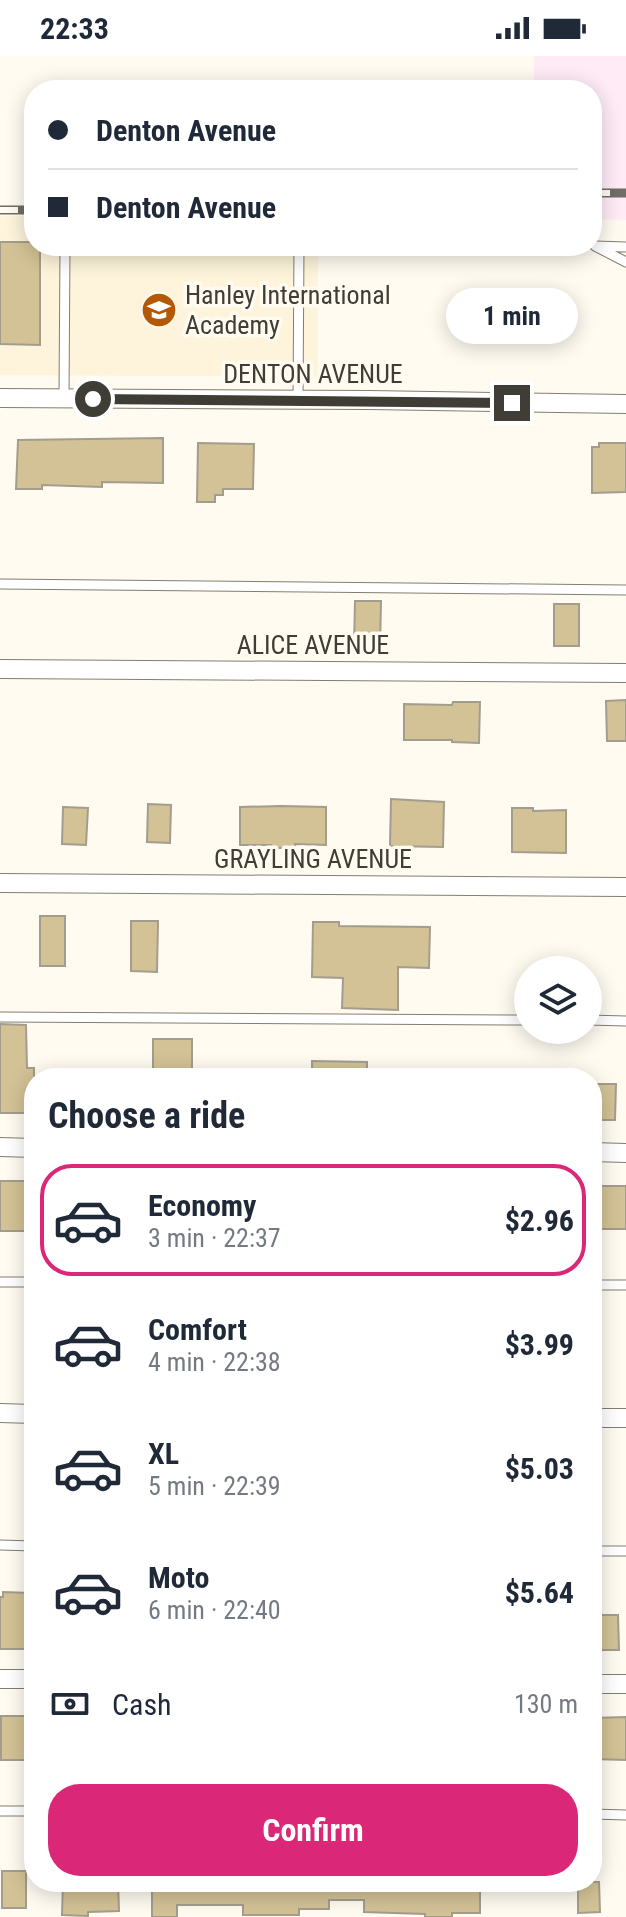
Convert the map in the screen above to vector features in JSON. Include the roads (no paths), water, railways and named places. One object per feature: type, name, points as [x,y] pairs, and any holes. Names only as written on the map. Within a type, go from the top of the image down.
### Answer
[{"type":"street","name":"DENTON AVENUE","points":[[0,398],[626,404]]},
{"type":"street","name":"ALICE AVENUE","points":[[0,669],[626,673]]},
{"type":"street","name":"GRAYLING AVENUE","points":[[0,883],[626,887]]},
{"type":"street","points":[[0,1147],[24,1148]]},
{"type":"street","points":[[602,1152],[626,1153]]},
{"type":"street","points":[[0,1413],[24,1414]]},
{"type":"street","points":[[602,1418],[626,1418]]},
{"type":"street","points":[[0,1679],[24,1679]]},
{"type":"street","points":[[602,1684],[626,1684]]},
{"type":"lane","points":[[602,246],[626,247]]},
{"type":"lane","points":[[602,250],[626,262]]},
{"type":"lane","points":[[64,398],[65,256]]},
{"type":"lane","points":[[298,400],[299,256]]},
{"type":"lane","points":[[0,584],[626,590]]},
{"type":"lane","points":[[0,1017],[514,1020]]},
{"type":"lane","points":[[602,1020],[626,1021]]},
{"type":"lane","points":[[0,1282],[24,1282]]},
{"type":"lane","points":[[602,1285],[626,1285]]},
{"type":"lane","points":[[0,1545],[24,1546]]},
{"type":"lane","points":[[602,1551],[626,1551]]},
{"type":"lane","points":[[0,1811],[24,1811]]},
{"type":"lane","points":[[602,1814],[626,1815]]},
{"type":"railway","points":[[602,193],[626,193]]},
{"type":"railway","points":[[0,210],[24,210]]},
{"type":"place","name":"Hanley International Academy","points":[[159,310]]}]
